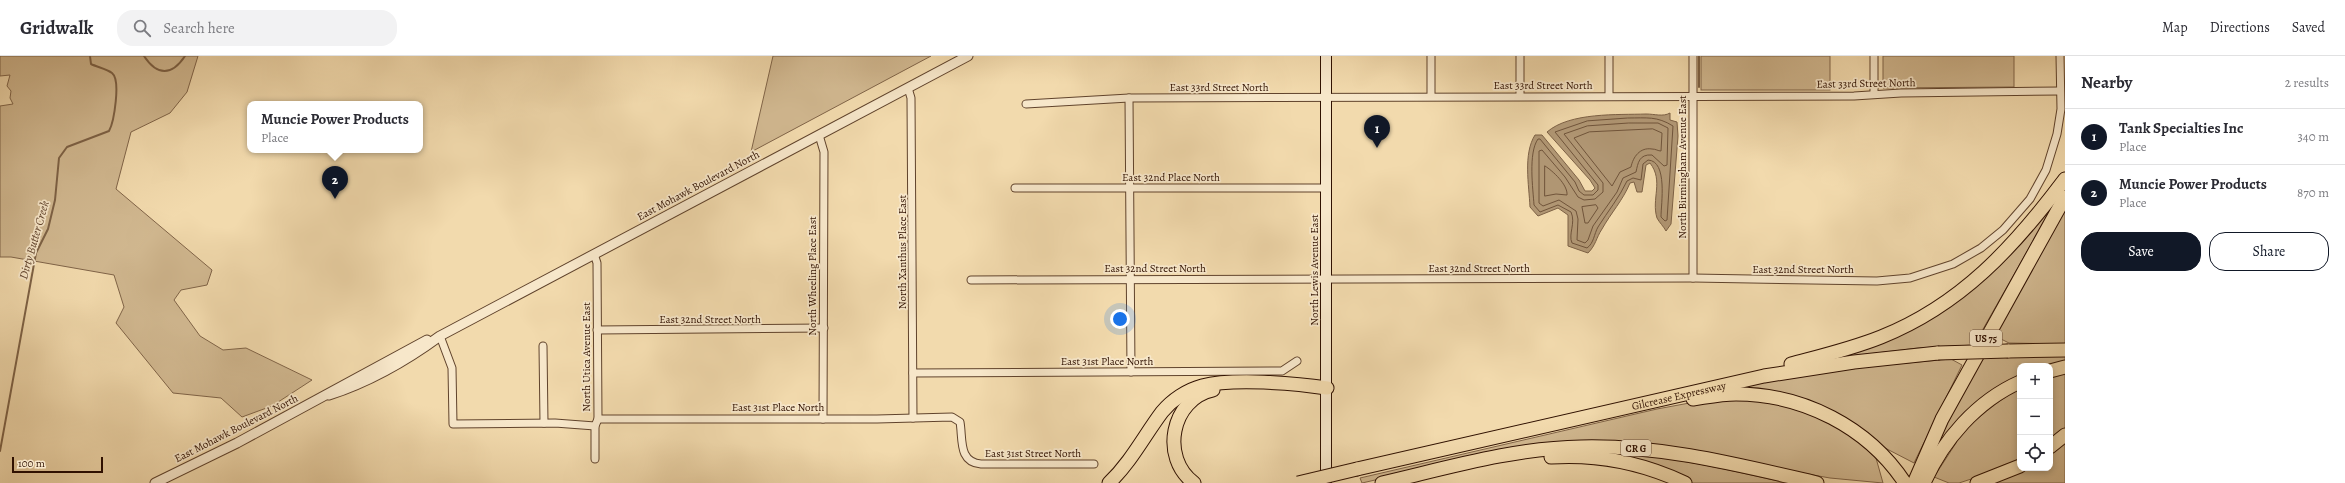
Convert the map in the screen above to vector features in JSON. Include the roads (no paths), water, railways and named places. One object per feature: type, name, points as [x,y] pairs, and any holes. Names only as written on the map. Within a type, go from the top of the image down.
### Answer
[{"type":"highway","points":[[1654,400],[1849,348],[1881,337],[1921,317],[1988,270],[2028,228],[2065,179]]},
{"type":"highway","name":"US 75","points":[[1914,483],[1942,419],[2065,197]]},
{"type":"highway","name":"Gilcrease Expressway","points":[[1298,483],[1617,408],[1794,371],[1938,353],[2065,350]]},
{"type":"highway","points":[[2053,370],[2065,367]]},
{"type":"highway","points":[[1109,483],[1133,455],[1163,412],[1176,399],[1191,390],[1220,383],[1303,384],[1327,388]]},
{"type":"highway","points":[[1924,483],[1932,465],[1952,436],[1970,416],[1991,399],[2017,384]]},
{"type":"highway","points":[[1194,483],[1180,468],[1175,453],[1174,439],[1179,417],[1195,398],[1216,390],[1327,388]]},
{"type":"highway","points":[[1617,408],[1724,395],[1770,397],[1796,403],[1829,416],[1852,429],[1879,452],[1905,483]]},
{"type":"highway","points":[[2053,445],[2065,435]]},
{"type":"highway","name":"CR G","points":[[1382,483],[1453,466],[1541,450],[1580,447],[1625,447],[1698,456],[1817,483]]},
{"type":"highway","points":[[1453,466],[1540,458],[1583,457],[1629,463],[1685,483]]},
{"type":"highway","points":[[1977,483],[2017,467]]},
{"type":"main road","name":"North Lewis Avenue East","points":[[1326,56],[1326,483]]},
{"type":"street","name":"East Mohawk Boulevard North","points":[[155,483],[329,395],[351,387],[392,367],[440,336],[968,56]]},
{"type":"street","points":[[1431,56],[1431,96]]},
{"type":"street","points":[[1520,56],[1520,96]]},
{"type":"street","points":[[1609,56],[1609,96]]},
{"type":"street","name":"North Birmingham Avenue East","points":[[1693,56],[1693,278]]},
{"type":"street","points":[[1874,56],[1874,94]]},
{"type":"street","name":"East 32nd Street North","points":[[971,280],[1130,278],[1281,280],[1327,278],[1693,278],[1896,280],[1938,270],[1981,248],[2017,216],[2040,182],[2057,134],[2061,109],[2060,56]]},
{"type":"street","name":"North Xanthus Place East","points":[[908,88],[911,98],[913,418]]},
{"type":"street","name":"East 33rd Street North","points":[[1026,104],[1129,98],[1693,95],[1854,96],[1874,94],[2060,91]]},
{"type":"street","points":[[1129,98],[1131,372]]},
{"type":"street","name":"North Wheeling Place East","points":[[818,135],[824,152],[823,418]]},
{"type":"street","name":"East 32nd Place North","points":[[1015,188],[1326,188]]},
{"type":"street","name":"North Utica Avenue East","points":[[594,254],[597,263],[595,459]]},
{"type":"street","name":"East 32nd Street North","points":[[597,330],[824,328]]},
{"type":"street","name":"East 31st Place North","points":[[440,336],[453,373],[453,424],[913,418],[946,416],[958,419],[964,454],[972,462]]},
{"type":"street","points":[[543,346],[544,423]]},
{"type":"street","name":"East 31st Place North","points":[[913,373],[1282,371],[1297,361]]},
{"type":"street","name":"East 31st Street North","points":[[972,462],[981,464],[1094,464]]},
{"type":"water","points":[[1670,113],[1670,120],[1677,122],[1678,136],[1671,224],[1666,231],[1657,218],[1655,204],[1657,183],[1654,170],[1650,163],[1646,165],[1642,192],[1637,192],[1634,182],[1630,183],[1600,232],[1593,247],[1588,253],[1568,246],[1568,215],[1558,208],[1538,216],[1530,207],[1528,160],[1531,143],[1535,135],[1542,135],[1579,180],[1585,191],[1592,191],[1595,188],[1590,180],[1547,132],[1568,121],[1581,118],[1608,115],[1662,115]]},
{"type":"waterway","name":"Dirty Butter Creek","points":[[0,451],[36,253],[48,229],[55,200],[59,158],[67,147],[109,131],[113,119],[116,101],[115,77],[112,73],[105,69],[91,64],[90,56]]},
{"type":"waterway","name":"Dirty Butter Creek","points":[[144,56],[154,67],[164,71],[175,67],[185,56]]},
{"type":"waterway","points":[[1699,56],[1699,87]]},
{"type":"place","name":"Tank Specialties Inc","points":[[1377,148]]},
{"type":"place","name":"Muncie Power Products","points":[[335,199]]}]
